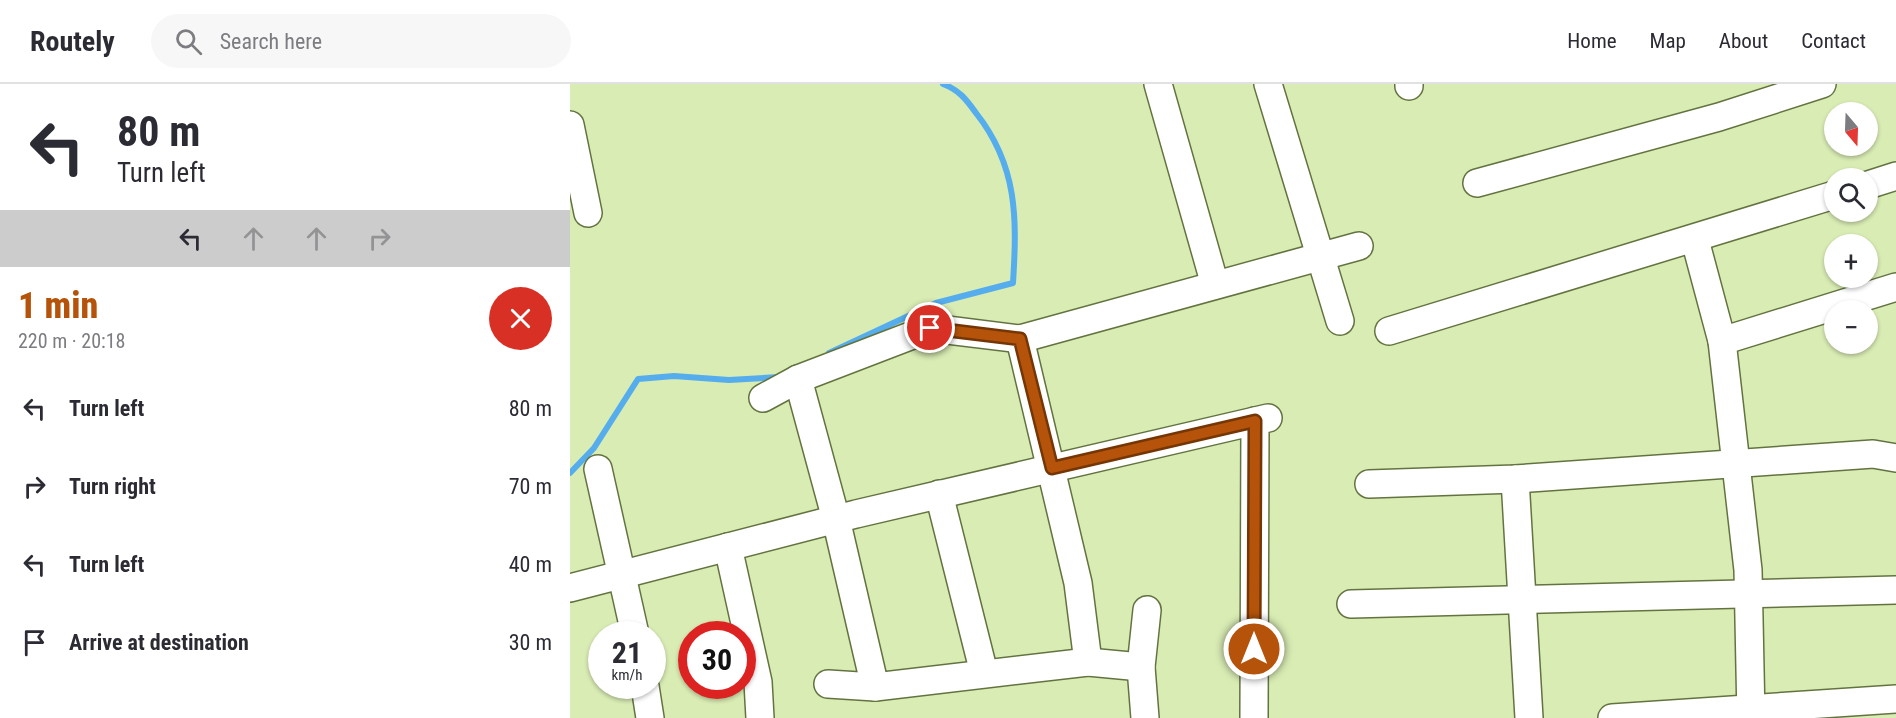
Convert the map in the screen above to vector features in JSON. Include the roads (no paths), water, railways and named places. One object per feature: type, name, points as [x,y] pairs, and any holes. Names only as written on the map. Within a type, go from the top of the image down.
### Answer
[{"type":"street","points":[[1158,84],[1215,285]]},
{"type":"street","points":[[1268,84],[1340,321]]},
{"type":"street","points":[[1477,183],[1719,117],[1822,84]]},
{"type":"street","points":[[570,125],[588,213]]},
{"type":"street","points":[[1878,182],[1896,176]]},
{"type":"street","points":[[1389,332],[1695,240],[1824,198]]},
{"type":"street","points":[[1695,240],[1722,341],[1749,594],[1751,713]]},
{"type":"street","points":[[763,398],[798,379],[930,328],[1020,339],[1359,246]]},
{"type":"street","points":[[1722,341],[1896,287]]},
{"type":"street","points":[[1020,339],[1078,583],[1088,663]]},
{"type":"street","points":[[798,379],[836,519],[875,687]]},
{"type":"street","points":[[570,588],[836,519],[1261,419],[1254,718]]},
{"type":"street","points":[[1369,484],[1515,479],[1873,454],[1896,458]]},
{"type":"street","points":[[598,469],[632,621]]},
{"type":"street","points":[[1515,479],[1529,718]]},
{"type":"street","points":[[939,494],[984,674]]},
{"type":"street","points":[[728,547],[758,682],[760,718]]},
{"type":"street","points":[[1351,604],[1896,590]]},
{"type":"street","points":[[1145,718],[1141,667],[1147,610]]},
{"type":"street","points":[[828,684],[875,687],[1088,663],[1141,667]]},
{"type":"street","points":[[647,699],[650,718]]},
{"type":"street","points":[[1612,718],[1751,713],[1896,699]]},
{"type":"waterway","points":[[829,353],[936,303],[1013,283],[1015,237],[1012,194],[1000,153],[990,133],[969,103],[954,89],[943,84]]},
{"type":"waterway","points":[[570,473],[594,448],[638,379],[674,376],[729,380],[779,377]]}]
